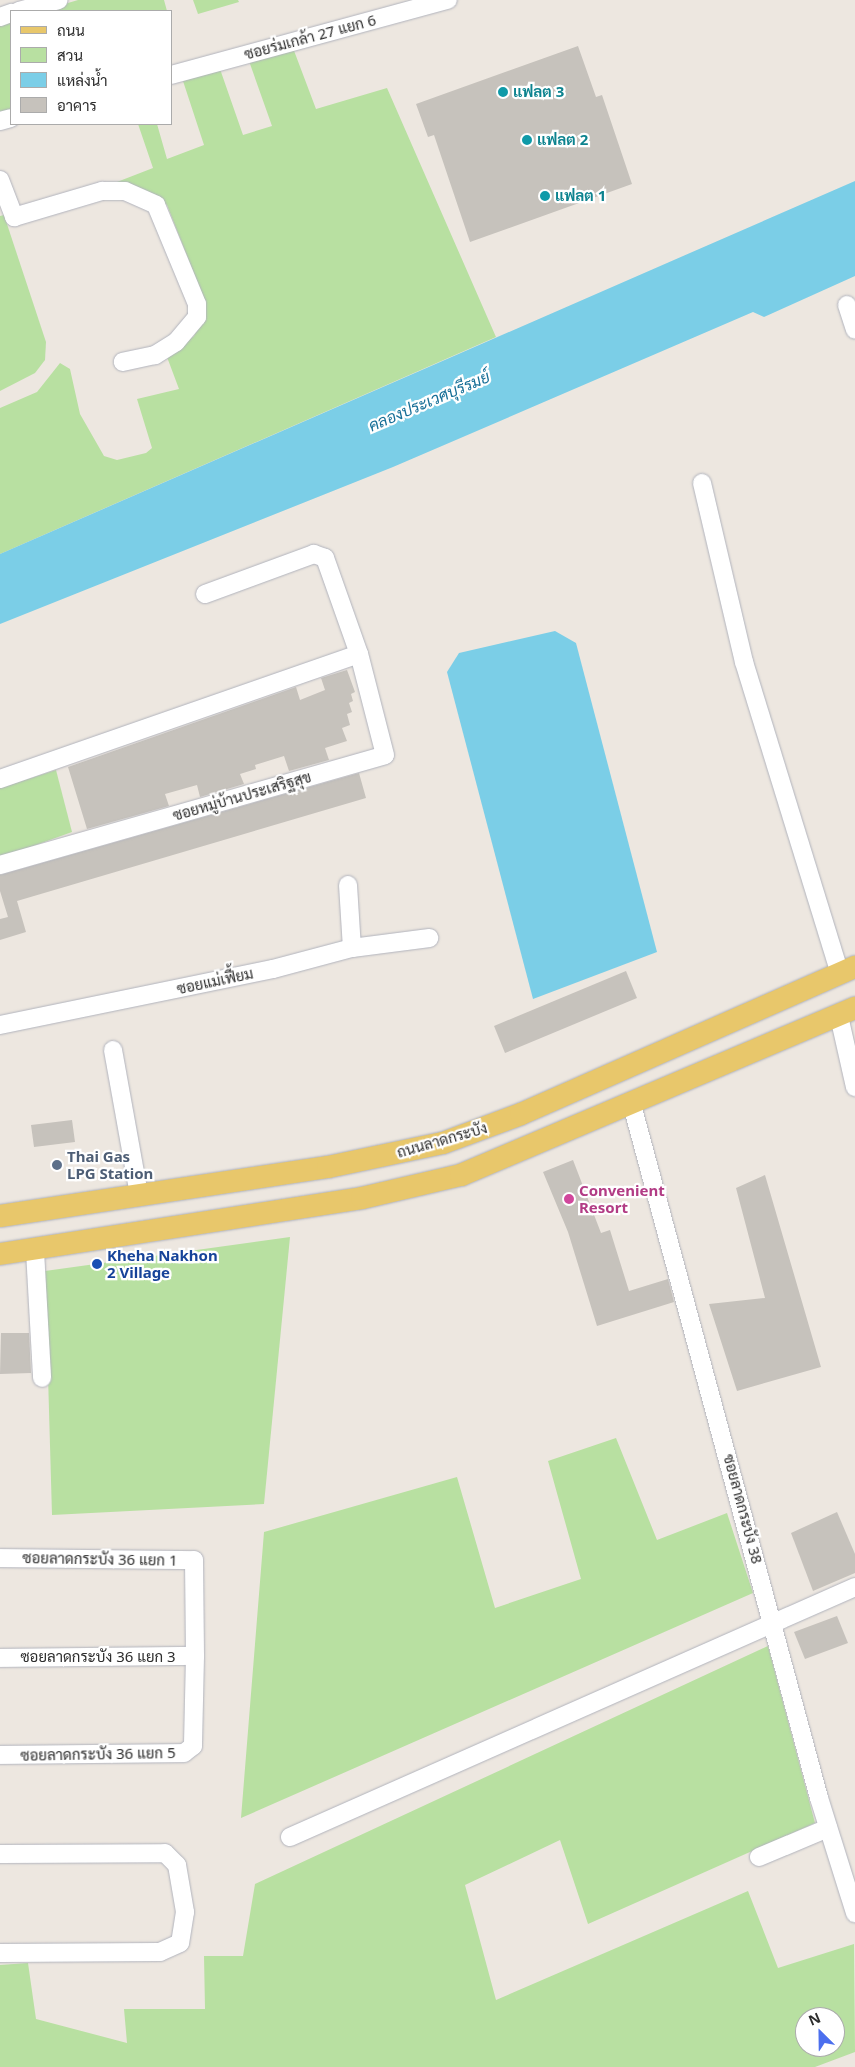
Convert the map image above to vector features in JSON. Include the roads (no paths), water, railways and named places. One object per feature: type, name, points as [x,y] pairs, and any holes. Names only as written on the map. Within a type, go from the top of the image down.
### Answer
[{"type":"main road","name":"ถนนลาดกระบัง","points":[[0,1216],[345,1164],[443,1143],[521,1114],[848,971]]},
{"type":"main road","points":[[0,1254],[35,1251],[411,1189],[513,1156],[847,1012]]},
{"type":"main road","points":[[681,1043],[698,1076]]},
{"type":"street","points":[[23,10],[59,0]]},
{"type":"street","name":"ซอยร่มเกล้า 27 แยก 6","points":[[172,75],[448,0]]},
{"type":"street","points":[[0,180],[14,217],[102,191],[125,191],[156,205],[197,304],[197,317],[176,342],[155,355],[124,362]]},
{"type":"street","points":[[846,305],[855,330]]},
{"type":"street","points":[[702,483],[744,662],[848,971]]},
{"type":"street","name":"ซอยหมู่บ้านประเสริฐสุข","points":[[0,865],[385,755],[359,654],[326,558],[320,554],[205,594]]},
{"type":"street","points":[[0,779],[359,654]]},
{"type":"street","points":[[348,885],[352,948]]},
{"type":"street","name":"ซอยแม่เฟี้ยม","points":[[0,1025],[273,969],[352,948],[429,938]]},
{"type":"street","points":[[847,1012],[855,1087]]},
{"type":"street","points":[[113,1050],[140,1195]]},
{"type":"street","name":"ซอยลาดกระบัง 38","points":[[632,1105],[774,1622],[828,1828],[855,1913]]},
{"type":"street","points":[[35,1251],[42,1378]]},
{"type":"street","name":"ซอยลาดกระบัง 36 แยก 1","points":[[0,1558],[194,1560],[195,1656]]},
{"type":"street","points":[[290,1837],[855,1587]]},
{"type":"street","name":"ซอยลาดกระบัง 36 แยก 3","points":[[0,1658],[195,1656]]},
{"type":"street","name":"ซอยลาดกระบัง 36 แยก 5","points":[[0,1755],[184,1753],[193,1746],[195,1656]]},
{"type":"street","points":[[760,1857],[828,1828]]},
{"type":"street","points":[[0,1854],[166,1853],[177,1865],[185,1912],[184,1935],[180,1943],[160,1952],[0,1953]]},
{"type":"water","name":"คลองประเวศบุรีรมย์","points":[[855,181],[855,276],[764,317],[753,312],[393,467],[0,624],[0,554]]},
{"type":"water","points":[[555,631],[576,643],[657,952],[533,999],[447,672],[459,653]]},
{"type":"place","name":"แฟลต 3","points":[[503,92]]},
{"type":"place","name":"แฟลต 2","points":[[527,140]]},
{"type":"place","name":"แฟลต 1","points":[[545,196]]},
{"type":"place","name":"Thai Gas LPG Station","points":[[57,1165]]},
{"type":"place","name":"Convenient Resort","points":[[569,1199]]},
{"type":"place","name":"Kheha Nakhon 2 Village","points":[[97,1264]]}]
